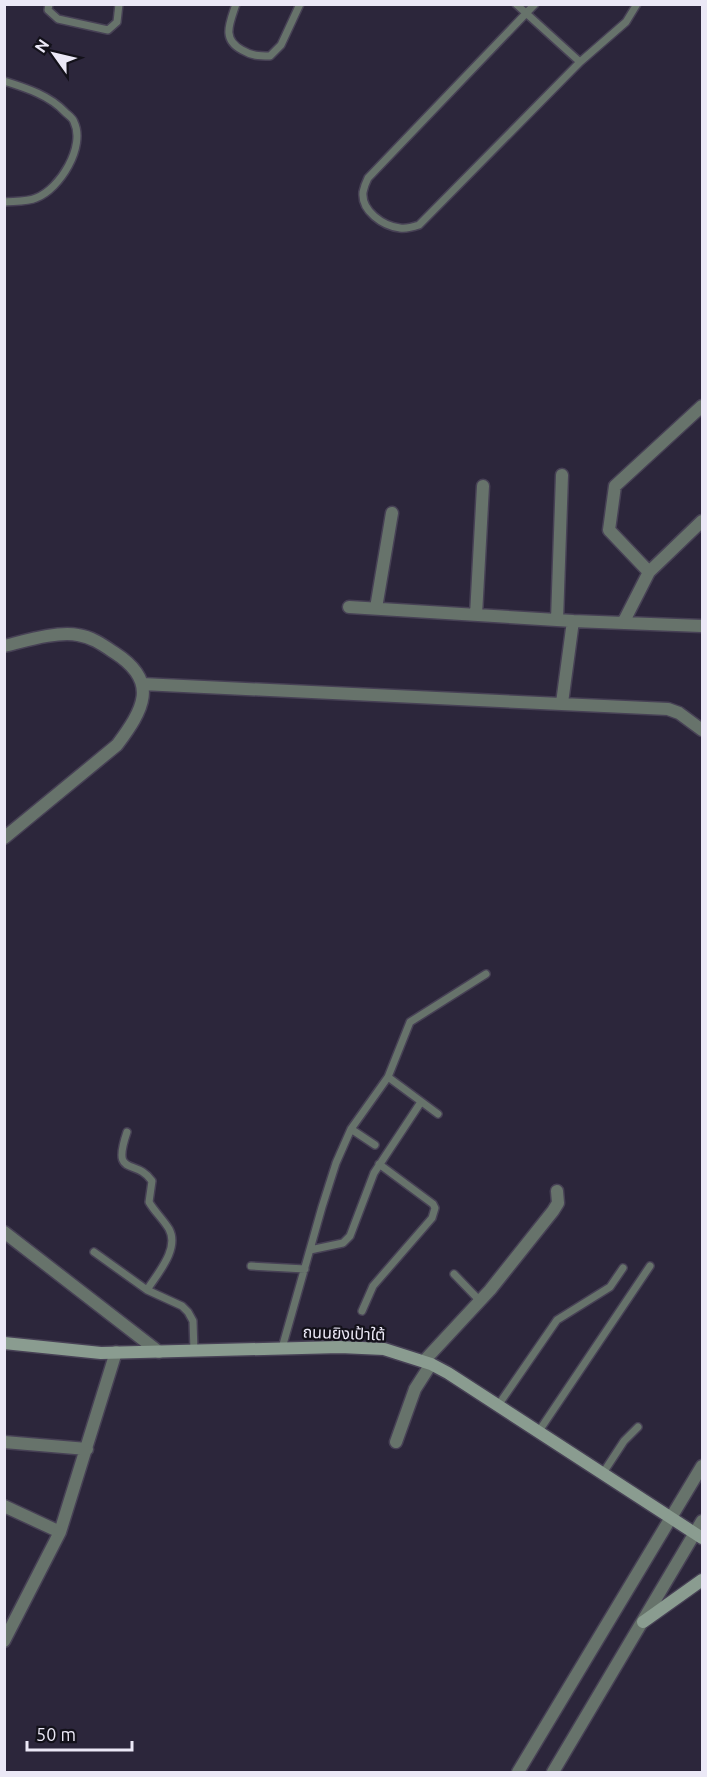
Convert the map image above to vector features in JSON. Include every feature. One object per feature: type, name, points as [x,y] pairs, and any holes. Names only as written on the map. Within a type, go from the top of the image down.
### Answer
[{"type":"main road","name":"ถนนยิงเป้าใต้","points":[[4,1343],[101,1353],[340,1347],[384,1349],[428,1362],[499,1404],[699,1535]]},
{"type":"main road","points":[[642,1622],[702,1580]]},
{"type":"street","points":[[649,572],[609,530],[615,486],[702,406]]},
{"type":"street","points":[[557,620],[562,475]]},
{"type":"street","points":[[476,615],[483,486]]},
{"type":"street","points":[[376,609],[392,513]]},
{"type":"street","points":[[623,623],[649,572],[702,521]]},
{"type":"street","points":[[349,607],[573,621],[702,626]]},
{"type":"street","points":[[562,703],[573,621]]},
{"type":"street","points":[[4,646],[59,635],[77,634],[97,641],[136,670],[142,684],[143,698],[141,708],[130,729],[117,746],[4,837]]},
{"type":"street","points":[[142,684],[668,710],[679,713],[702,730]]},
{"type":"street","points":[[396,1442],[415,1389],[428,1362],[554,1211],[558,1203],[557,1191]]},
{"type":"street","points":[[4,1232],[159,1353]]},
{"type":"street","points":[[6,1634],[60,1532],[116,1352]]},
{"type":"street","points":[[4,1442],[87,1449]]},
{"type":"street","points":[[518,1773],[702,1466]]},
{"type":"street","points":[[4,1506],[60,1532]]},
{"type":"street","points":[[552,1773],[642,1622],[699,1535],[702,1521]]},
{"type":"lane","points":[[49,4],[48,10],[58,20],[108,30],[117,22],[119,4]]},
{"type":"lane","points":[[236,4],[229,27],[229,38],[234,46],[254,57],[270,56],[281,45],[300,4]]},
{"type":"lane","points":[[516,4],[580,62]]},
{"type":"lane","points":[[535,4],[368,178],[363,191],[364,202],[370,213],[386,225],[402,229],[419,225],[580,62],[614,35],[626,22],[637,4]]},
{"type":"lane","points":[[4,81],[31,90],[58,103],[74,121],[77,140],[71,164],[50,190],[36,199],[4,202]]},
{"type":"lane","points":[[282,1348],[333,1174],[351,1129],[388,1077],[410,1022],[486,974]]},
{"type":"lane","points":[[388,1077],[438,1114]]},
{"type":"lane","points":[[310,1250],[330,1248],[343,1243],[350,1236],[379,1164],[422,1102]]},
{"type":"lane","points":[[351,1129],[375,1145]]},
{"type":"lane","points":[[127,1132],[122,1148],[126,1165],[139,1169],[152,1181],[149,1202],[170,1231],[173,1239],[170,1252],[147,1290]]},
{"type":"lane","points":[[362,1311],[373,1286],[432,1218],[435,1208],[433,1204],[379,1164]]},
{"type":"lane","points":[[94,1252],[147,1290],[182,1306],[193,1321],[194,1351]]},
{"type":"lane","points":[[251,1266],[304,1269]]},
{"type":"lane","points":[[539,1431],[650,1266]]},
{"type":"lane","points":[[499,1404],[557,1320],[610,1287],[623,1268]]},
{"type":"lane","points":[[454,1274],[480,1301]]},
{"type":"lane","points":[[603,1473],[624,1441],[638,1427]]}]
